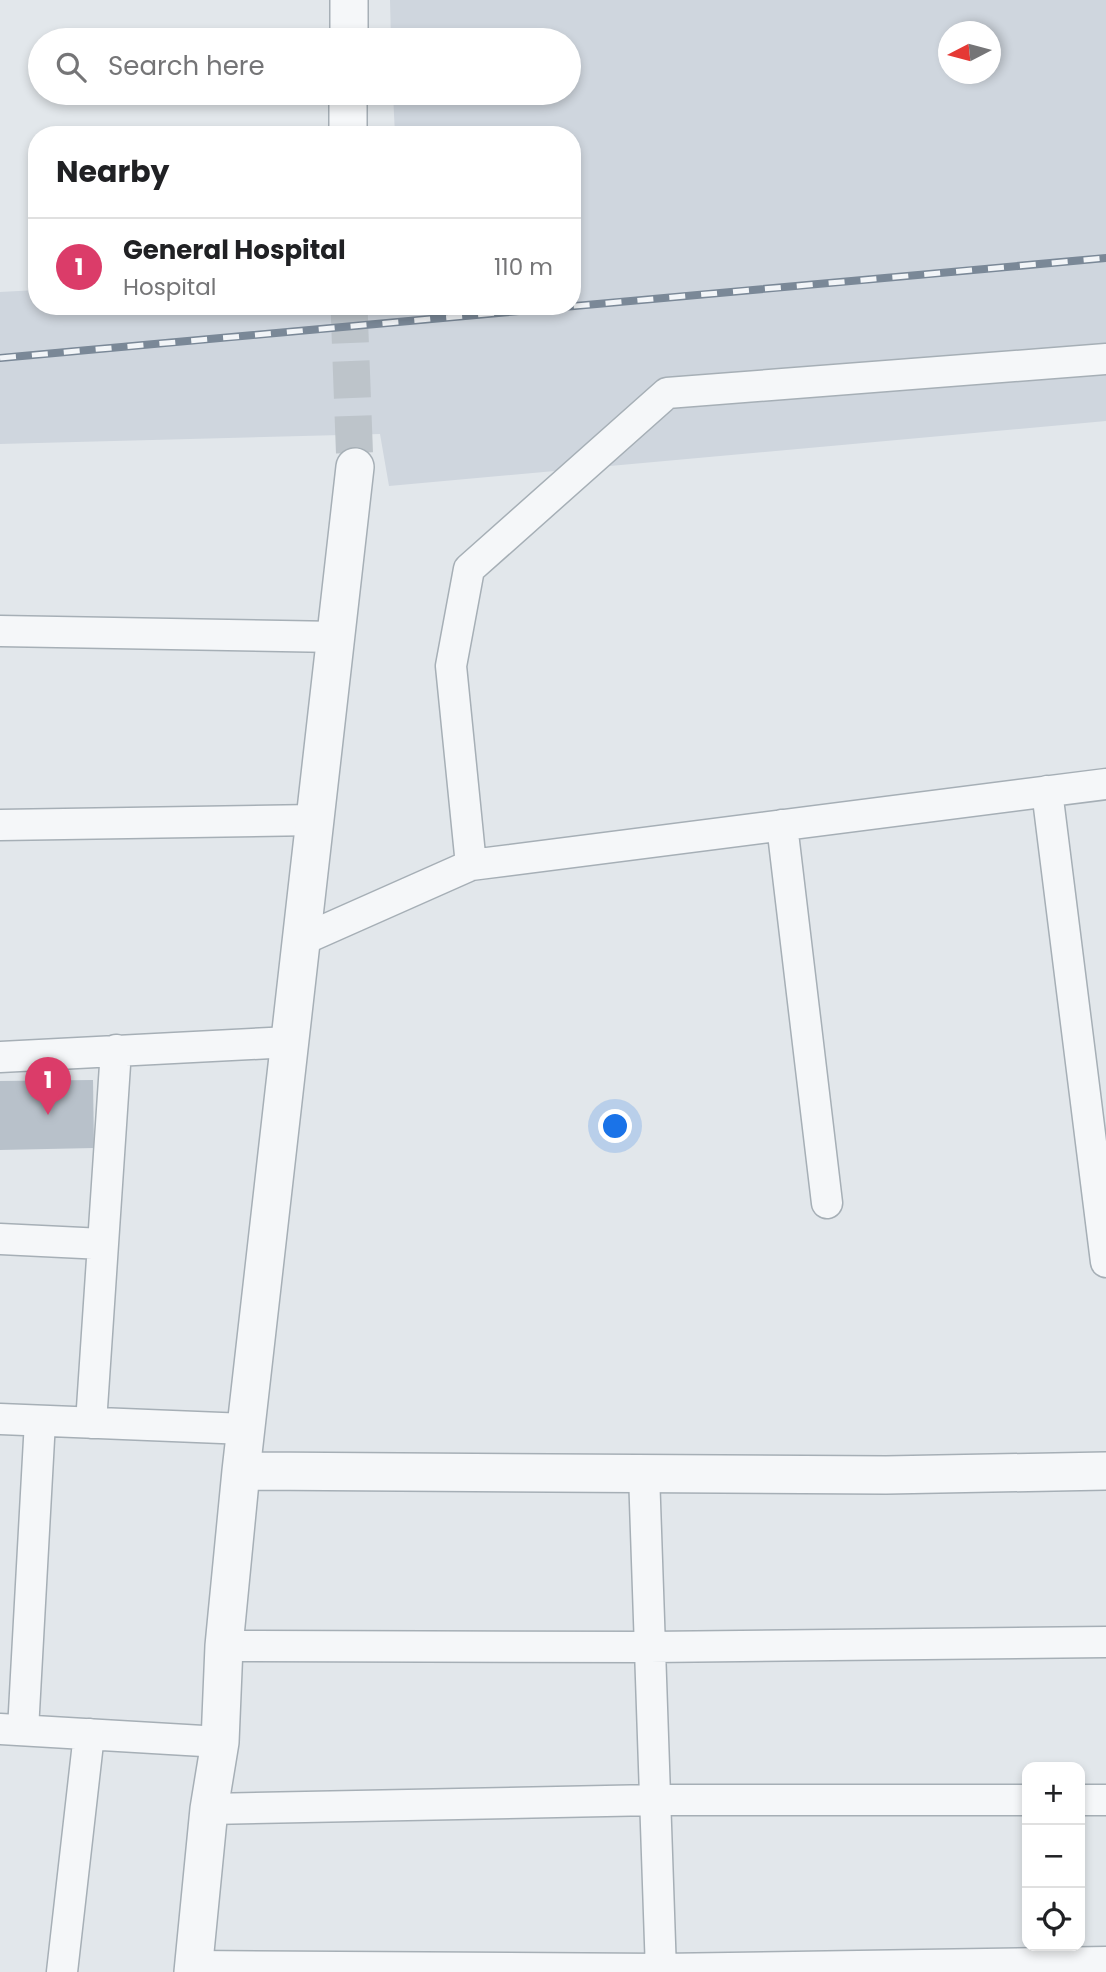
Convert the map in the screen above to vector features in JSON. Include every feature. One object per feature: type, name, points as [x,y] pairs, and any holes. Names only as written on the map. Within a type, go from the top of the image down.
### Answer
[{"type":"street","points":[[349,0],[349,28]]},
{"type":"street","points":[[348,105],[348,126]]},
{"type":"street","points":[[471,865],[451,666],[468,569],[667,393],[1106,359]]},
{"type":"street","points":[[355,467],[241,1471],[225,1646],[220,1742],[209,1809],[193,1969],[661,1971],[1106,1962]]},
{"type":"street","points":[[0,631],[337,637]]},
{"type":"street","points":[[302,940],[471,865],[1106,783]]},
{"type":"street","points":[[1047,791],[1106,1262]]},
{"type":"street","points":[[0,825],[316,820]]},
{"type":"street","points":[[782,825],[827,1203]]},
{"type":"street","points":[[0,1057],[290,1042]]},
{"type":"street","points":[[91,1423],[116,1050]]},
{"type":"street","points":[[0,1239],[103,1244]]},
{"type":"street","points":[[0,1419],[246,1429]]},
{"type":"street","points":[[40,1421],[12,1729],[220,1742]]},
{"type":"street","points":[[241,1471],[886,1475],[1106,1471]]},
{"type":"street","points":[[644,1473],[661,1971]]},
{"type":"street","points":[[225,1646],[650,1647],[1106,1643]]},
{"type":"street","points":[[62,1972],[89,1734]]},
{"type":"street","points":[[209,1809],[655,1801],[1022,1800]]},
{"type":"street","points":[[1085,1800],[1106,1800]]},
{"type":"shaded area","points":[[390,0],[1106,0],[1106,421],[389,486],[380,434],[0,444],[0,292],[28,290],[28,315],[581,315],[581,126],[395,126],[394,105],[581,105],[581,28],[391,28]]},
{"type":"building","points":[[93,1080],[94,1148],[0,1150],[0,1081]]},
{"type":"tunnel","points":[[349,315],[355,467]]},
{"type":"railway","points":[[581,305],[1106,258]]},
{"type":"railway","points":[[0,358],[476,315]]},
{"type":"place","name":"General Hospital","points":[[48,1115]]}]
